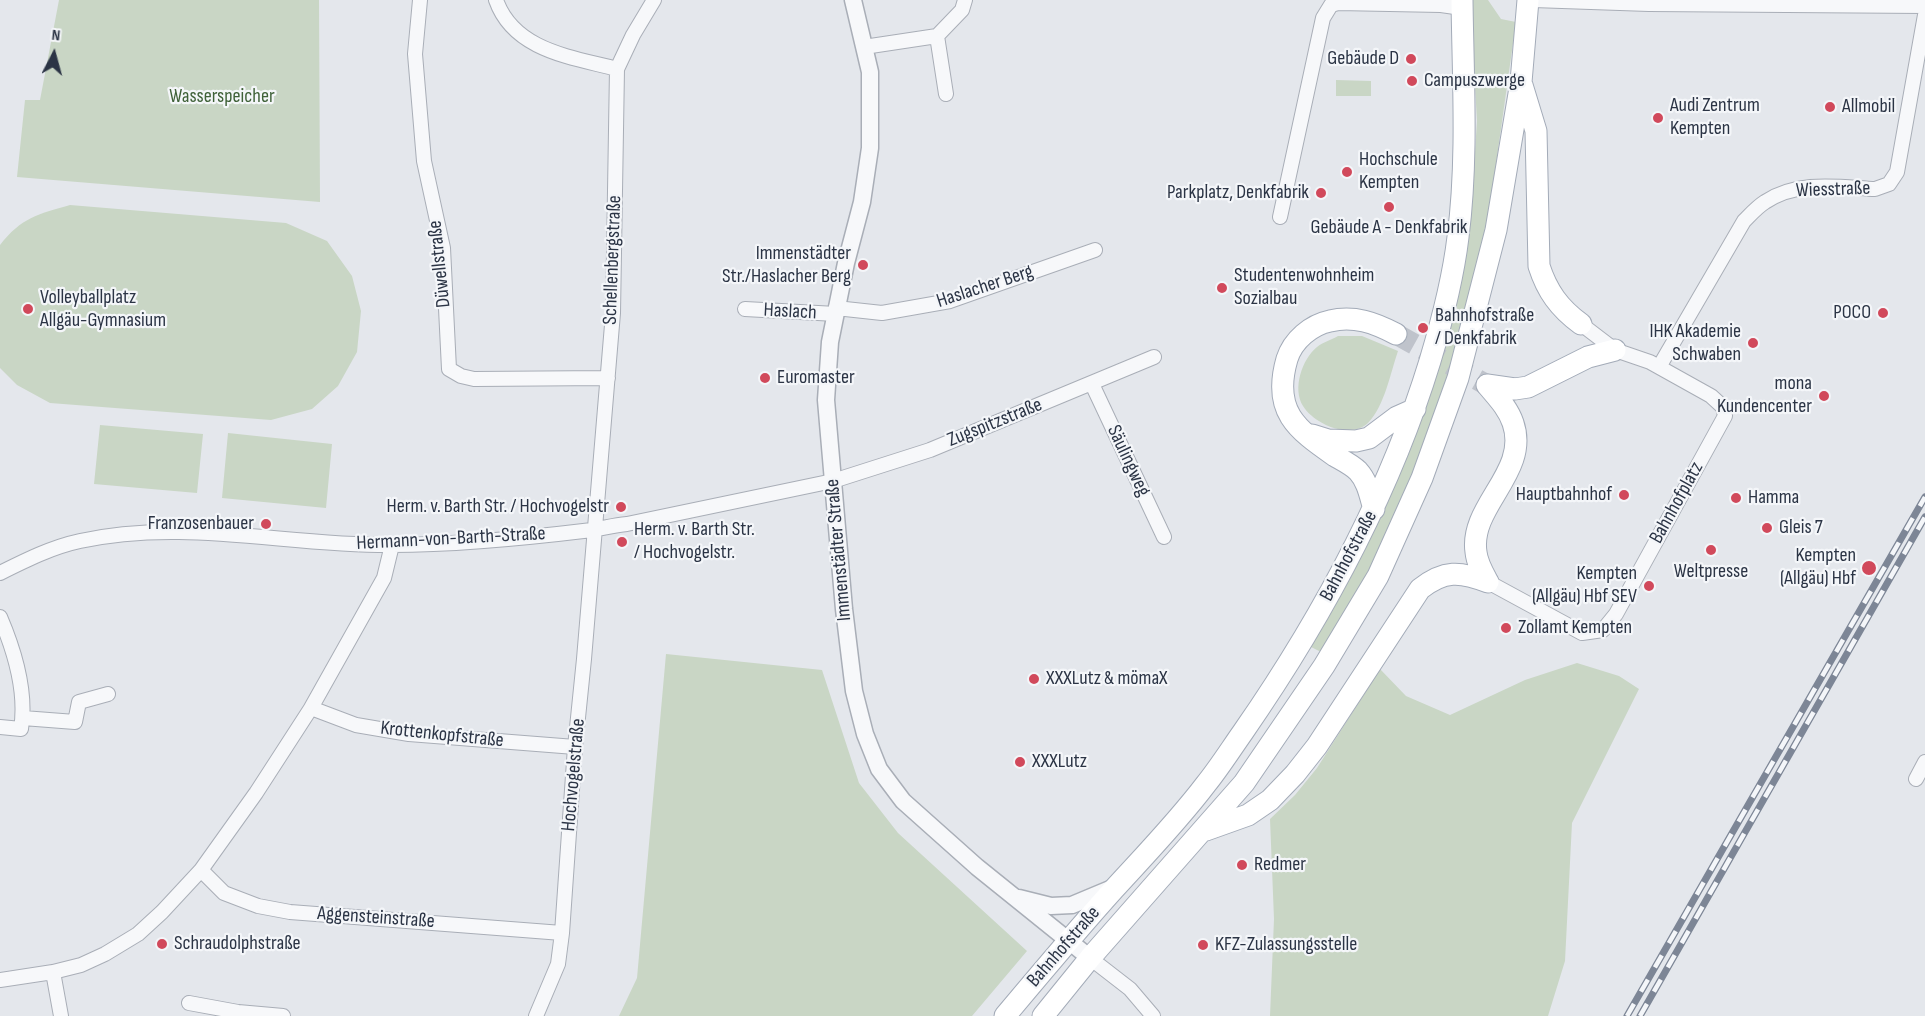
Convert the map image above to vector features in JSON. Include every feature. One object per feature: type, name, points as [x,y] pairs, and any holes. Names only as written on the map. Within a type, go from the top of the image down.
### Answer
[{"type":"main road","name":"Bahnhofstraße","points":[[1043,1016],[1090,958],[1244,783],[1324,666],[1378,576],[1422,478],[1458,378],[1496,230],[1521,82],[1528,0]]},
{"type":"main road","name":"Bahnhofstraße","points":[[1010,1010],[1069,939],[1165,835],[1208,782],[1261,706],[1317,617],[1374,509],[1415,409],[1439,332],[1451,279],[1458,236],[1464,121],[1462,4]]},
{"type":"main road","points":[[1521,82],[1536,131],[1539,266],[1555,301],[1581,324]]},
{"type":"main road","points":[[1374,509],[1367,485],[1357,470],[1302,433],[1290,417],[1284,400],[1283,375],[1290,351],[1304,334],[1320,323],[1337,319],[1358,319],[1378,324],[1396,334]]},
{"type":"main road","points":[[1488,582],[1479,567],[1476,552],[1478,526],[1509,469],[1517,440],[1513,423],[1503,403],[1487,385],[1515,389],[1528,387],[1588,357],[1615,350]]},
{"type":"main road","points":[[1302,433],[1328,440],[1356,441],[1369,438],[1397,417],[1415,409]]},
{"type":"main road","points":[[1204,830],[1248,815],[1270,800],[1295,774],[1324,736],[1420,589],[1431,580],[1443,575],[1458,573],[1488,582]]},
{"type":"street","name":"Düwellstraße","points":[[420,0],[415,54],[424,161],[443,248],[449,369],[460,376],[474,379],[608,378]]},
{"type":"street","points":[[496,0],[501,13],[513,28],[537,47],[617,69]]},
{"type":"street","name":"Schellenbergstraße","points":[[595,529],[608,378],[614,268],[617,69],[633,34],[654,0]]},
{"type":"street","name":"Immenstädter Straße","points":[[853,0],[870,72],[870,148],[862,201],[846,263],[830,342],[826,400],[844,609],[854,691],[865,734],[879,769],[903,801],[977,867],[1090,958]]},
{"type":"street","points":[[864,47],[937,36],[962,10],[965,0]]},
{"type":"street","points":[[1533,0],[1649,4],[1925,6]]},
{"type":"street","points":[[1280,217],[1323,18],[1331,5],[1338,3],[1462,4]]},
{"type":"street","name":"Wiesstraße","points":[[1659,367],[1744,221],[1764,202],[1798,188],[1875,189],[1884,187],[1893,180],[1897,172],[1925,15]]},
{"type":"street","points":[[937,36],[946,94]]},
{"type":"street","name":"Haslacher Berg","points":[[836,311],[882,313],[950,302],[1095,250]]},
{"type":"street","name":"Haslach","points":[[745,309],[836,311]]},
{"type":"street","name":"Bahnhofplatz","points":[[1488,582],[1582,633],[1603,630],[1616,614],[1725,416],[1723,407],[1718,401],[1659,367],[1615,350],[1581,324]]},
{"type":"street","name":"Zugspitzstraße","points":[[833,481],[930,450],[1154,357]]},
{"type":"street","name":"Säulingweg","points":[[1092,384],[1164,537]]},
{"type":"street","name":"Hermann-von-Barth-Straße","points":[[0,573],[78,541],[109,536],[171,531],[392,545],[485,541],[595,529],[774,495],[833,481]]},
{"type":"street","name":"Hochvogelstraße","points":[[536,1016],[558,964],[562,933],[575,747],[595,529]]},
{"type":"street","points":[[0,980],[53,972],[81,965],[105,954],[138,933],[162,912],[201,870],[256,793],[311,708],[384,578],[392,545]]},
{"type":"street","points":[[0,617],[18,672],[23,718],[21,729],[0,727]]},
{"type":"street","points":[[23,718],[75,722],[79,702],[108,694]]},
{"type":"street","name":"Krottenkopfstraße","points":[[311,708],[356,725],[409,734],[575,747]]},
{"type":"street","points":[[1916,779],[1925,762]]},
{"type":"street","name":"Aggensteinstraße","points":[[201,870],[224,893],[258,906],[290,912],[562,933]]},
{"type":"street","points":[[1013,896],[1051,906],[1072,904],[1116,887]]},
{"type":"street","name":"Bahnhofstraße","points":[[1090,958],[1130,988],[1153,1016]]},
{"type":"street","points":[[53,972],[61,1016]]},
{"type":"street","points":[[189,1003],[238,1012],[283,1016]]},
{"type":"green space","name":"Wasserspeicher","points":[[59,0],[319,0],[320,202],[17,177],[25,100],[40,100]]},
{"type":"green space","points":[[1470,0],[1488,0],[1501,19],[1516,22],[1487,228],[1452,373],[1413,475],[1369,574],[1323,653],[1309,646],[1379,513],[1473,182],[1477,121]]},
{"type":"green space","points":[[1336,80],[1371,81],[1371,96],[1336,96]]},
{"type":"green space","points":[[70,205],[286,223],[327,241],[352,276],[361,311],[357,352],[338,386],[312,409],[271,420],[50,403],[17,385],[0,368],[0,245],[15,229],[31,218]]},
{"type":"green space","points":[[1338,336],[1362,336],[1398,351],[1386,389],[1374,416],[1368,423],[1352,430],[1333,428],[1315,419],[1303,406],[1298,391],[1303,366],[1312,352],[1319,345]]},
{"type":"green space","points":[[100,425],[203,434],[197,493],[94,484]]},
{"type":"green space","points":[[228,433],[332,444],[326,508],[222,498]]},
{"type":"green space","points":[[666,654],[822,670],[859,783],[898,833],[1027,951],[972,1016],[619,1016],[637,978]]},
{"type":"green space","points":[[1577,663],[1619,676],[1639,689],[1572,823],[1565,961],[1548,1016],[1270,1016],[1274,919],[1270,819],[1295,795],[1317,768],[1380,669],[1406,696],[1450,715],[1525,680]]},
{"type":"tunnel","points":[[1396,334],[1487,385]]},
{"type":"railway","points":[[1627,1016],[1925,497]]},
{"type":"railway","points":[[1640,1016],[1925,517]]},
{"type":"place","name":"Gebäude D","points":[[1411,59]]},
{"type":"place","name":"Campuszwerge","points":[[1412,81]]},
{"type":"place","name":"Allmobil","points":[[1830,107]]},
{"type":"place","name":"Audi Zentrum Kempten","points":[[1658,118]]},
{"type":"place","name":"Hochschule Kempten","points":[[1347,172]]},
{"type":"place","name":"Parkplatz, Denkfabrik","points":[[1321,193]]},
{"type":"place","name":"Gebäude A - Denkfabrik","points":[[1389,207]]},
{"type":"place","name":"Immenstädter Str./Haslacher Berg","points":[[863,265]]},
{"type":"place","name":"Studentenwohnheim Sozialbau","points":[[1222,288]]},
{"type":"place","name":"Volleyballplatz Allgäu-Gymnasium","points":[[28,309]]},
{"type":"place","name":"POCO","points":[[1883,313]]},
{"type":"place","name":"Bahnhofstraße / Denkfabrik","points":[[1423,328]]},
{"type":"place","name":"IHK Akademie Schwaben","points":[[1753,343]]},
{"type":"place","name":"Euromaster","points":[[765,378]]},
{"type":"place","name":"mona Kundencenter","points":[[1824,396]]},
{"type":"place","name":"Hauptbahnhof","points":[[1624,495]]},
{"type":"place","name":"Hamma","points":[[1736,498]]},
{"type":"place","name":"Herm. v. Barth Str. / Hochvogelstr","points":[[621,507]]},
{"type":"place","name":"Franzosenbauer","points":[[266,524]]},
{"type":"place","name":"Gleis 7","points":[[1767,528]]},
{"type":"place","name":"Herm. v. Barth Str. / Hochvogelstr.","points":[[622,542]]},
{"type":"place","name":"Weltpresse","points":[[1711,550]]},
{"type":"place","name":"Kempten (Allgäu) Hbf","points":[[1869,568]]},
{"type":"place","name":"Kempten (Allgäu) Hbf SEV","points":[[1649,586]]},
{"type":"place","name":"Zollamt Kempten","points":[[1506,628]]},
{"type":"place","name":"XXXLutz & mömaX","points":[[1034,679]]},
{"type":"place","name":"XXXLutz","points":[[1020,762]]},
{"type":"place","name":"Redmer","points":[[1242,865]]},
{"type":"place","name":"Schraudolphstraße","points":[[162,944]]},
{"type":"place","name":"KFZ-Zulassungsstelle","points":[[1203,945]]}]
